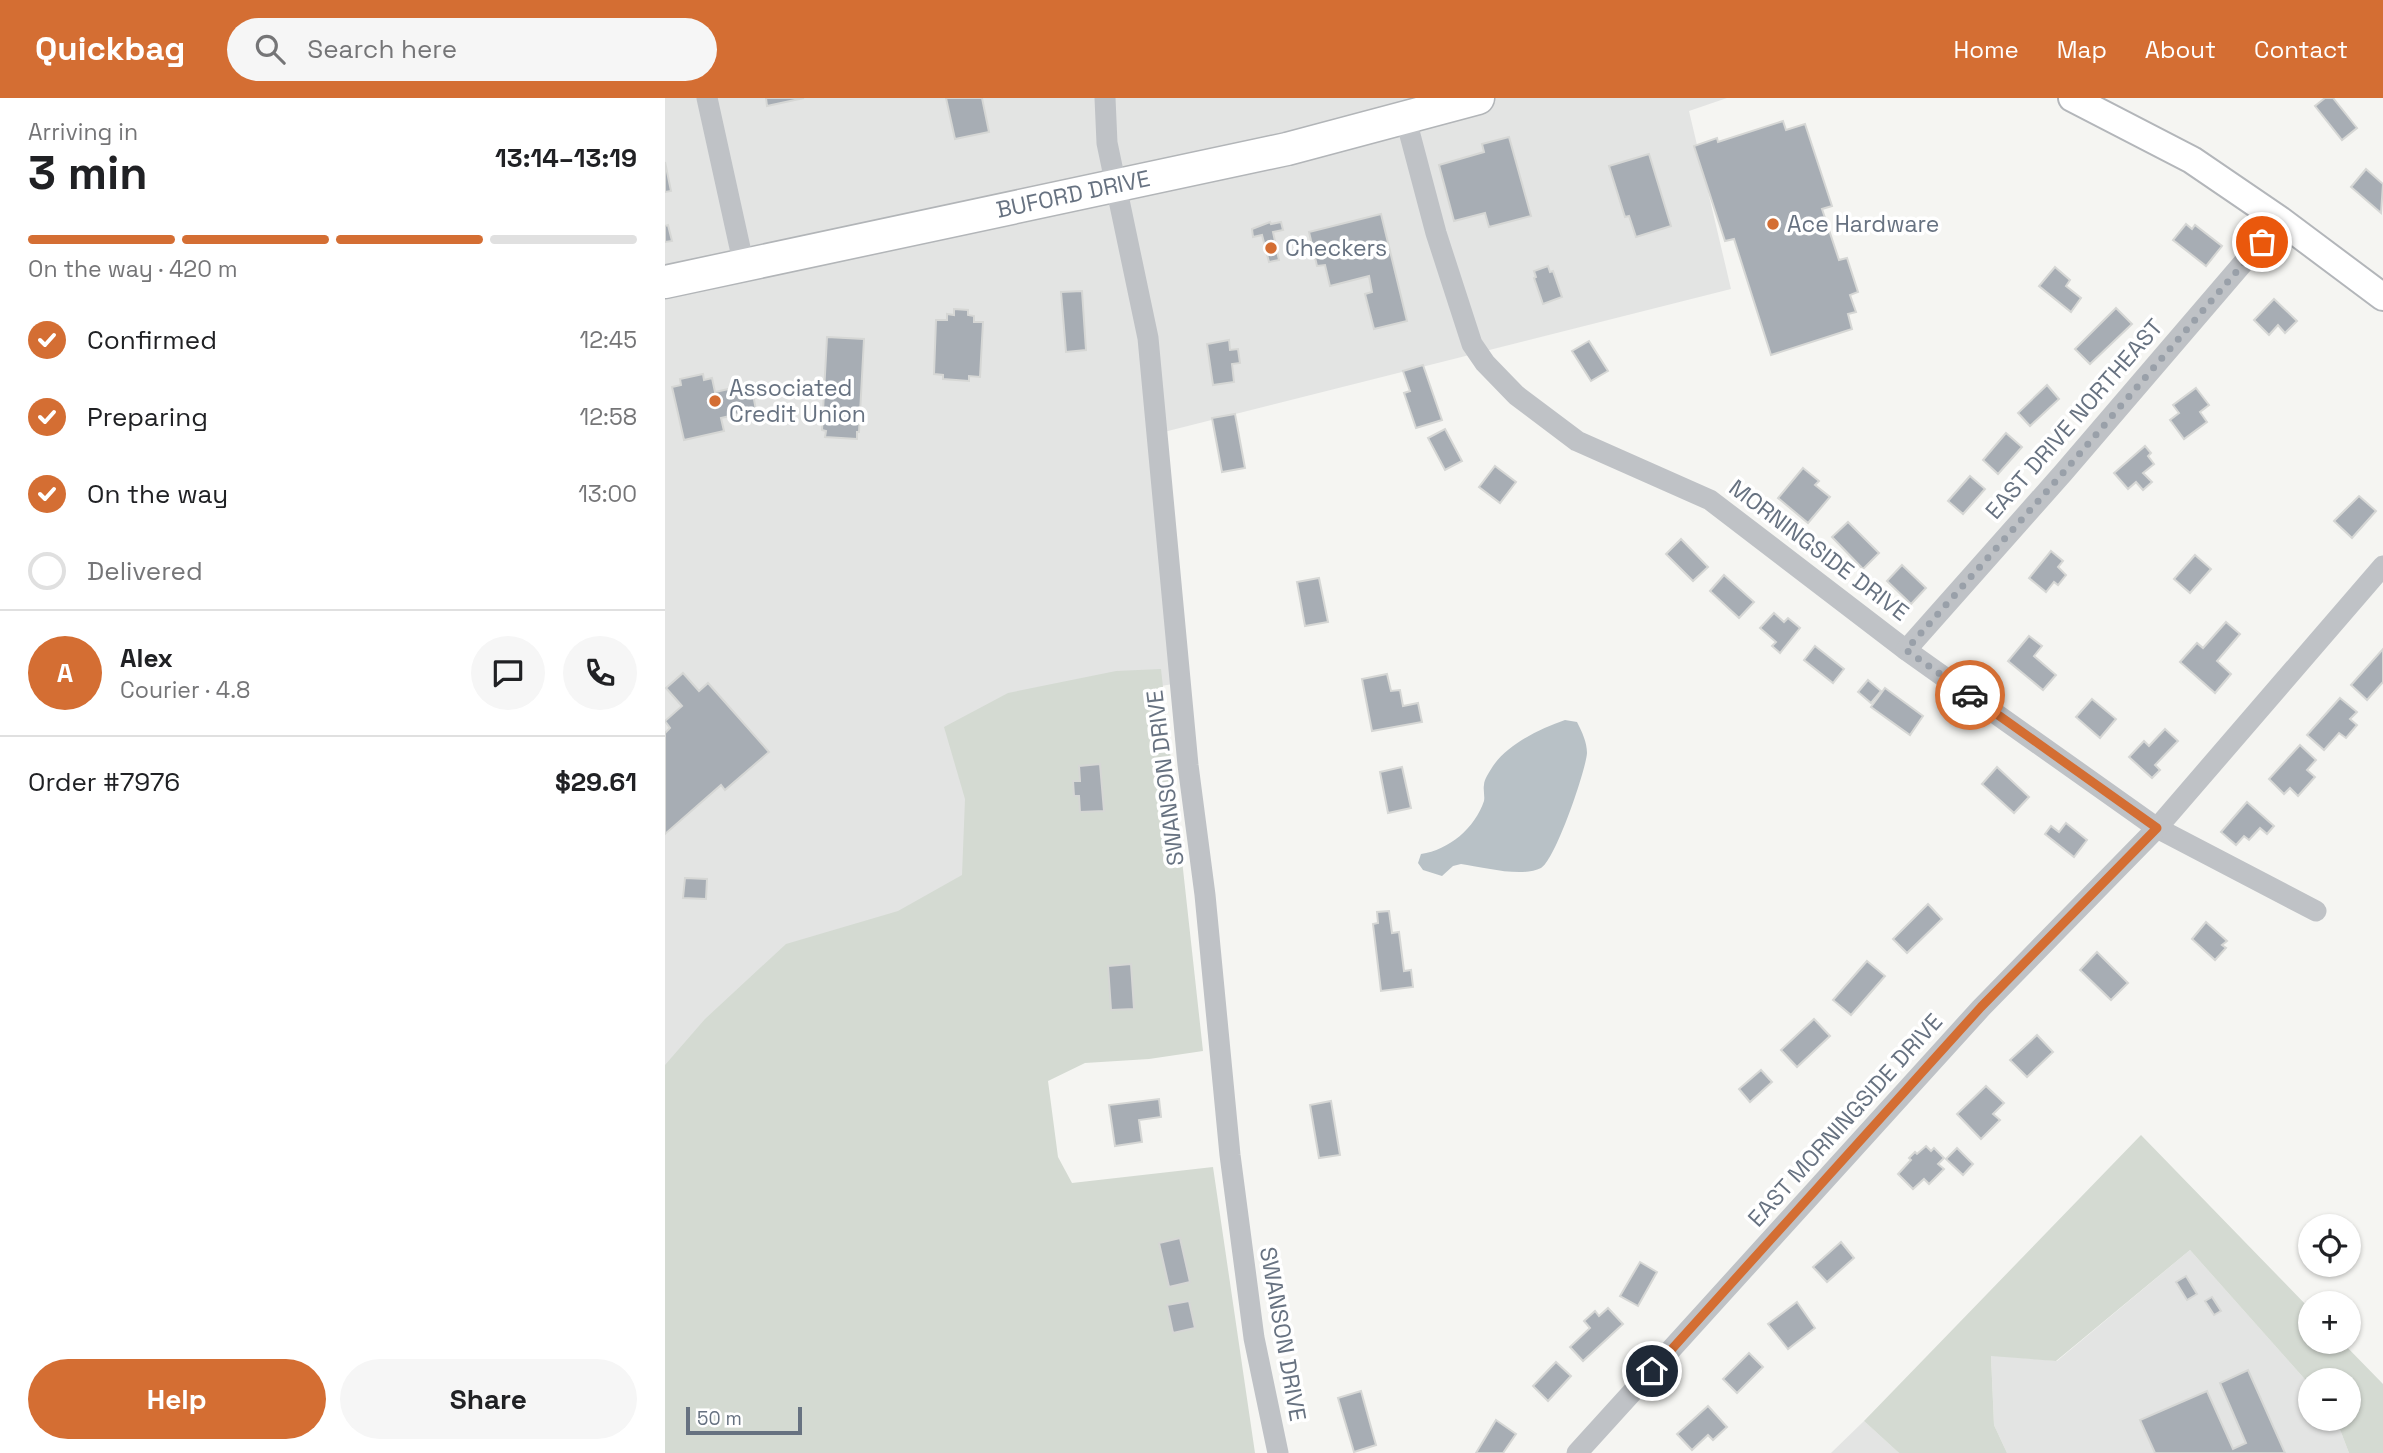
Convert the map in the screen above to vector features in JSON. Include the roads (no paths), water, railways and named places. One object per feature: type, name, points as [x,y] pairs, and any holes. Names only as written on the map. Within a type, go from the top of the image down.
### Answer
[{"type":"highway","name":"BUFORD DRIVE","points":[[665,282],[1287,149],[1478,98]]},
{"type":"main road","points":[[2072,98],[2192,160],[2280,220],[2383,297]]},
{"type":"street","points":[[707,98],[744,266]]},
{"type":"street","name":"SWANSON DRIVE","points":[[1105,98],[1107,143],[1148,338],[1188,765],[1205,895],[1230,1155],[1254,1338],[1278,1453]]},
{"type":"street","name":"MORNINGSIDE DRIVE","points":[[1405,116],[1445,264],[1472,344],[1485,363],[1516,396],[1577,441],[1710,500],[1906,650],[2157,828],[2316,911]]},
{"type":"street","name":"EAST DRIVE NORTHEAST","points":[[1906,650],[2063,473],[2280,220]]},
{"type":"street","name":"EAST MORNINGSIDE DRIVE","points":[[1577,1453],[1981,1007],[2157,828],[2383,566]]},
{"type":"place","name":"Ace Hardware","points":[[1773,224]]},
{"type":"place","name":"Checkers","points":[[1271,248]]},
{"type":"place","name":"Associated Credit Union","points":[[715,401]]}]
